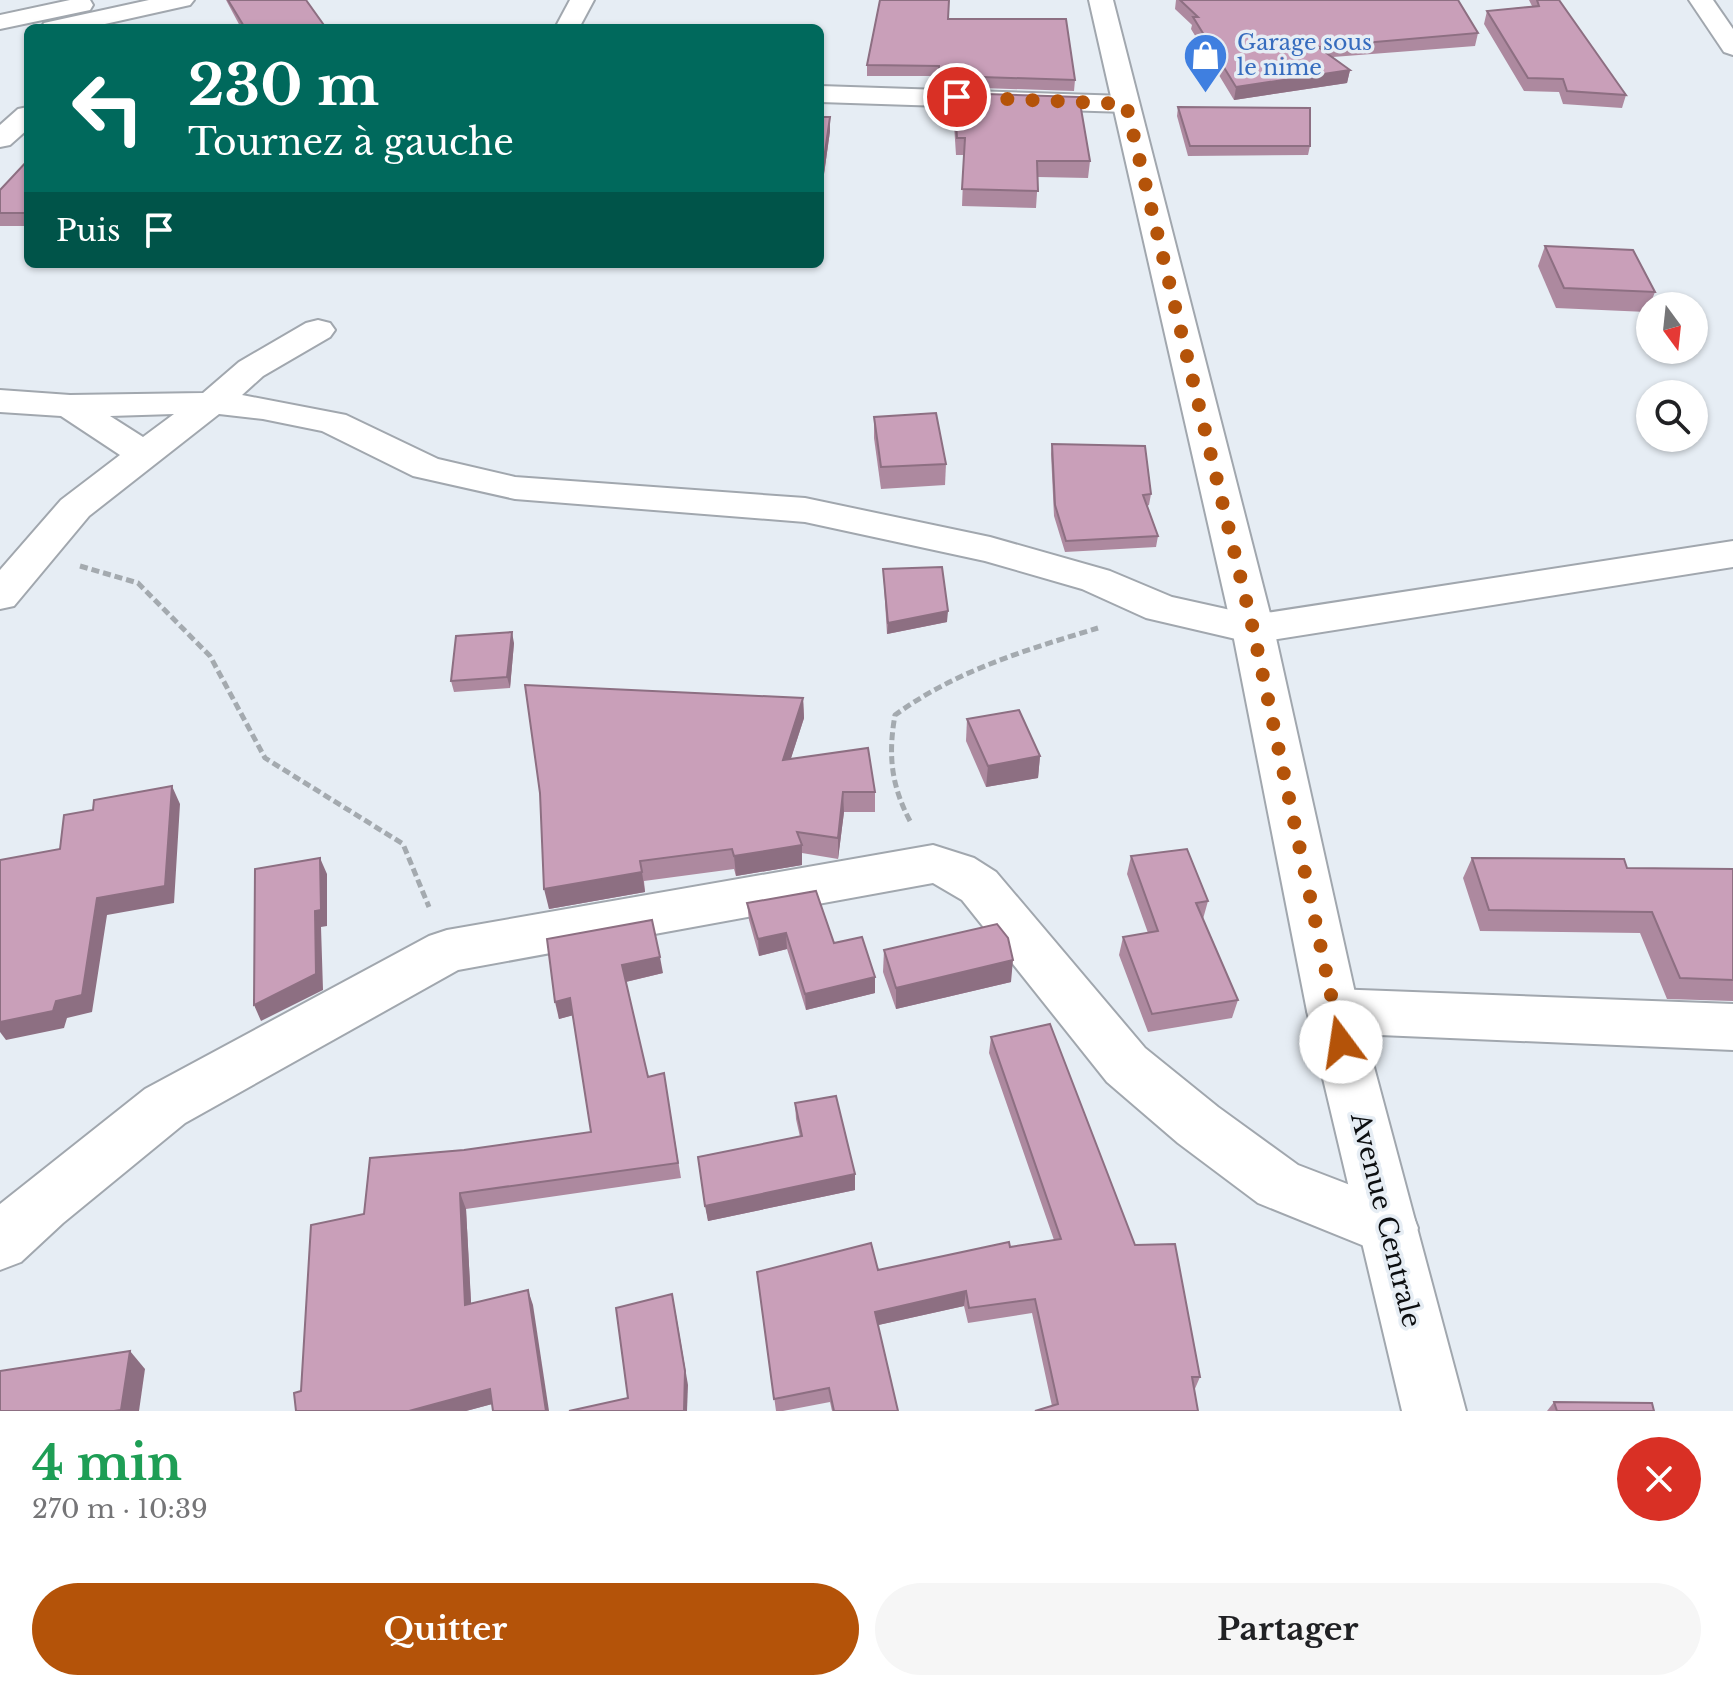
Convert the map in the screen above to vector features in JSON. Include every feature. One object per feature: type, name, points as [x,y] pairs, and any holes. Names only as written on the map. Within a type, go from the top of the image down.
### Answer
[{"type":"main road","points":[[66,19],[102,0]]},
{"type":"main road","points":[[0,22],[66,19],[182,0]]},
{"type":"main road","points":[[569,24],[582,0]]},
{"type":"main road","name":"Avenue Centrale","points":[[1101,0],[1253,629],[1333,1011],[1434,1411]]},
{"type":"main road","points":[[1701,0],[1733,47]]},
{"type":"main road","points":[[0,39],[24,34]]},
{"type":"main road","points":[[824,94],[1126,104]]},
{"type":"main road","points":[[0,139],[24,118]]},
{"type":"main road","points":[[0,596],[75,508],[212,403],[251,369],[318,330]]},
{"type":"main road","points":[[0,401],[70,406],[212,403],[263,408],[333,423],[426,468],[515,488],[805,510],[975,546],[1096,580],[1161,608],[1253,629],[1733,554]]},
{"type":"main road","points":[[70,406],[144,454]]},
{"type":"main road","points":[[0,1242],[42,1204],[165,1106],[447,951],[933,864],[957,871],[979,886],[1126,1065],[1198,1125],[1278,1184],[1389,1228]]},
{"type":"main road","points":[[1333,1011],[1733,1027]]},
{"type":"path","points":[[37,553],[138,583],[210,656],[265,758],[403,844],[447,951]]},
{"type":"path","points":[[933,864],[894,792],[889,752],[895,715],[925,691],[969,669],[1161,608]]},
{"type":"building","points":[[228,0],[306,0],[323,24],[243,24]]},
{"type":"building","points":[[880,0],[949,0],[948,19],[1066,19],[1075,80],[952,76],[952,70],[939,70],[939,66],[867,65]]},
{"type":"building","points":[[1180,0],[1458,0],[1478,33],[1318,47],[1350,70],[1236,87],[1193,17],[1198,17]]},
{"type":"building","points":[[1537,0],[1559,0],[1626,95],[1567,91],[1563,79],[1528,78],[1487,11],[1539,6]]},
{"type":"building","points":[[954,93],[1079,97],[1090,161],[1037,161],[1038,191],[962,189],[965,138],[957,138]]},
{"type":"building","points":[[1178,107],[1310,108],[1310,146],[1190,146]]},
{"type":"building","points":[[824,117],[830,117],[824,159]]},
{"type":"building","points":[[24,164],[24,213],[0,213],[0,190]]},
{"type":"building","points":[[1545,246],[1633,250],[1655,292],[1564,288]]},
{"type":"building","points":[[936,413],[946,464],[881,467],[874,417]]},
{"type":"building","points":[[1052,444],[1145,446],[1151,494],[1143,495],[1158,536],[1066,541],[1055,505]]},
{"type":"building","points":[[942,567],[948,611],[888,623],[883,569]]},
{"type":"building","points":[[512,632],[507,677],[451,681],[456,636]]},
{"type":"building","points":[[525,685],[803,698],[783,760],[868,748],[875,792],[843,792],[838,838],[797,832],[802,845],[734,856],[732,849],[640,861],[642,872],[544,889],[540,793]]},
{"type":"building","points":[[1019,710],[1040,756],[988,766],[967,719]]},
{"type":"building","points":[[172,786],[165,886],[97,898],[82,995],[56,1001],[53,1011],[0,1022],[0,860],[60,849],[64,815],[93,810],[94,800]]},
{"type":"building","points":[[1187,849],[1208,901],[1196,903],[1238,1000],[1152,1014],[1123,937],[1158,931],[1131,856]]},
{"type":"building","points":[[320,858],[321,910],[315,911],[316,974],[254,1005],[255,869]]},
{"type":"building","points":[[1472,858],[1624,859],[1627,868],[1733,869],[1733,980],[1680,978],[1652,912],[1489,910]]},
{"type":"building","points":[[816,891],[834,943],[862,937],[875,977],[805,994],[786,933],[758,939],[747,903]]},
{"type":"building","points":[[652,920],[660,957],[622,965],[648,1077],[664,1073],[678,1163],[460,1193],[465,1305],[528,1290],[546,1411],[493,1411],[490,1389],[409,1411],[296,1411],[294,1393],[301,1391],[311,1225],[364,1214],[370,1158],[464,1150],[591,1132],[570,998],[555,1002],[547,939]]},
{"type":"building","points":[[997,924],[1008,938],[1013,960],[896,988],[884,950]]},
{"type":"building","points":[[1050,1024],[1135,1245],[1175,1244],[1200,1377],[1192,1377],[1198,1411],[1035,1411],[1058,1404],[1035,1299],[969,1308],[966,1291],[875,1312],[898,1411],[834,1411],[829,1388],[774,1399],[757,1272],[871,1243],[878,1270],[1009,1242],[1010,1247],[1061,1239],[991,1037]]},
{"type":"building","points":[[836,1096],[855,1174],[705,1206],[698,1157],[802,1136],[795,1103]]},
{"type":"building","points":[[672,1294],[685,1371],[684,1411],[569,1411],[628,1398],[616,1308]]},
{"type":"building","points":[[130,1351],[121,1410],[0,1411],[0,1371]]},
{"type":"building","points":[[1554,1402],[1652,1403],[1654,1411],[1557,1411]]},
{"type":"place","name":"Garage sous le nime","points":[[1206,94]]},
{"type":"route","points":[[957,97],[1126,104],[1253,629],[1341,1042]]}]
